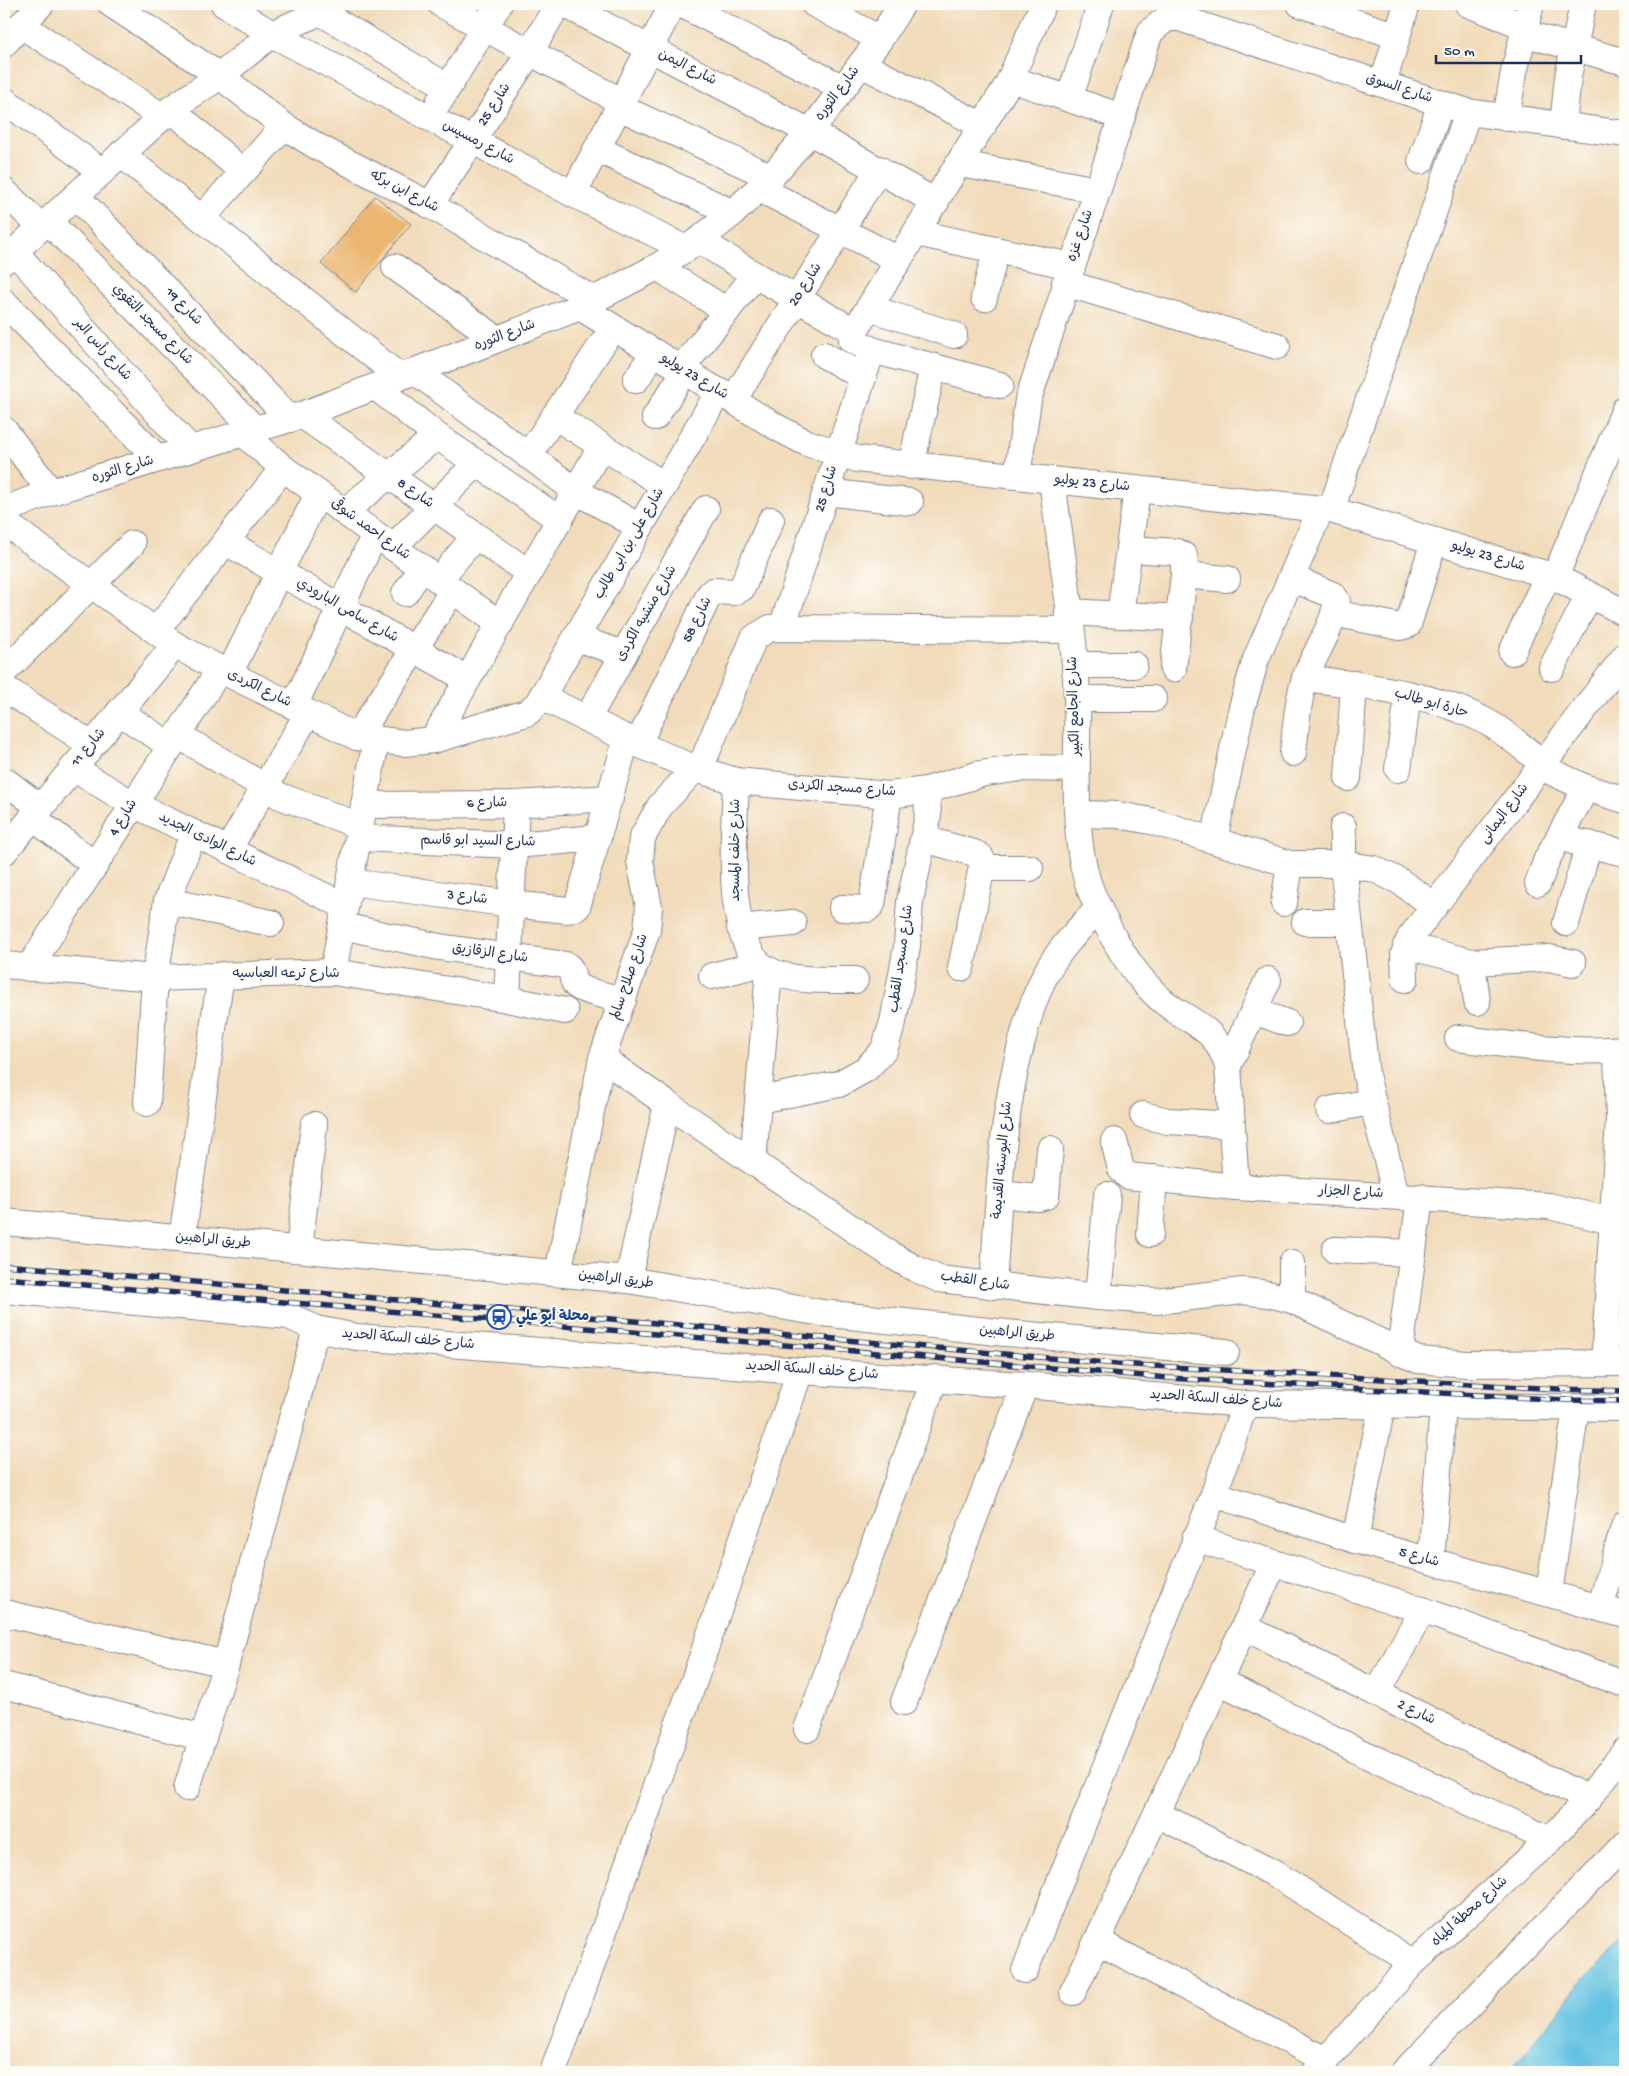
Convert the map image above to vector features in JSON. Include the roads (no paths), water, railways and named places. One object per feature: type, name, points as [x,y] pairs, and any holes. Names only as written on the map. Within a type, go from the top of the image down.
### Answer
[{"type":"street","points":[[41,4],[12,35],[167,113],[243,172]]},
{"type":"street","name":"شارع ابن بركه","points":[[111,4],[220,76],[284,126],[318,148],[430,206],[587,303]]},
{"type":"street","name":"شارع رمسيس","points":[[224,4],[272,34],[573,194],[692,245],[755,275],[854,331]]},
{"type":"street","points":[[441,4],[530,52],[620,105],[766,183],[840,230],[899,260]]},
{"type":"street","points":[[429,117],[499,4]]},
{"type":"street","name":"شارع 25","points":[[430,206],[530,52],[558,4]]},
{"type":"street","name":"شارع اليمن","points":[[564,4],[810,132],[936,202]]},
{"type":"street","points":[[573,194],[674,4]]},
{"type":"street","points":[[681,4],[843,88]]},
{"type":"street","points":[[814,4],[880,39]]},
{"type":"street","name":"شارع الثوره","points":[[4,510],[51,492],[296,417],[587,303],[657,267],[692,245],[733,213],[766,183],[810,132],[880,39],[902,4]]},
{"type":"street","points":[[1000,385],[872,350],[852,340],[854,331],[961,164],[1011,79],[1042,4]]},
{"type":"street","points":[[1069,99],[1101,4]]},
{"type":"street","points":[[1300,4],[1353,12],[1397,36]]},
{"type":"street","points":[[1383,83],[1406,4]]},
{"type":"street","points":[[1468,4],[1526,21],[1574,48],[1625,62]]},
{"type":"street","points":[[1562,126],[1583,4]]},
{"type":"street","points":[[9,256],[167,113],[220,76],[272,34],[327,6],[448,86]]},
{"type":"street","name":"شارع غزه","points":[[1017,476],[1028,400],[1068,274],[1150,32],[1167,18],[1179,18]]},
{"type":"street","name":"شارع السوق","points":[[1179,18],[1468,112],[1562,126],[1625,129]]},
{"type":"street","points":[[1506,118],[1526,21]]},
{"type":"street","points":[[861,64],[983,126]]},
{"type":"street","points":[[1011,79],[1122,116]]},
{"type":"street","points":[[4,100],[101,171]]},
{"type":"street","points":[[1214,840],[1248,684],[1256,659],[1291,578],[1326,510],[1468,112]]},
{"type":"street","points":[[1421,161],[1435,122],[1458,141]]},
{"type":"street","points":[[202,218],[284,126]]},
{"type":"street","points":[[597,149],[733,213]]},
{"type":"street","points":[[121,154],[397,378],[528,456],[576,491],[640,527]]},
{"type":"street","points":[[961,164],[1097,190]]},
{"type":"street","name":"شارع 20","points":[[726,396],[796,299],[879,169]]},
{"type":"street","name":"شارع مسجد التقوي","points":[[4,191],[44,224],[249,431]]},
{"type":"street","name":"شارع 19","points":[[76,196],[296,417]]},
{"type":"street","points":[[916,233],[996,250],[1276,346]]},
{"type":"street","points":[[984,298],[996,250]]},
{"type":"street","name":"شارع رأس البر","points":[[9,256],[190,449]]},
{"type":"street","points":[[395,267],[497,339]]},
{"type":"street","points":[[657,267],[727,310]]},
{"type":"street","points":[[655,417],[683,370],[755,275]]},
{"type":"street","points":[[4,302],[158,459]]},
{"type":"street","name":"شارع 23 يوليو","points":[[587,303],[613,328],[807,443],[837,454],[911,466],[1326,510],[1551,576],[1625,613]]},
{"type":"street","points":[[869,308],[954,335]]},
{"type":"street","points":[[528,456],[613,328]]},
{"type":"street","name":"شارع 25","points":[[776,628],[826,492],[872,350]]},
{"type":"street","points":[[636,380],[654,352]]},
{"type":"street","points":[[824,355],[863,377]]},
{"type":"street","points":[[911,466],[933,367]]},
{"type":"street","points":[[397,378],[437,436],[560,520]]},
{"type":"street","name":"شارع على بن ابى طالب","points":[[542,697],[664,484],[726,396]]},
{"type":"street","points":[[1512,652],[1551,576],[1625,409]]},
{"type":"street","points":[[554,416],[601,448],[664,484]]},
{"type":"street","name":"شارع 8","points":[[296,417],[388,475],[529,573]]},
{"type":"street","points":[[4,430],[51,492]]},
{"type":"street","name":"شارع احمد شوقى","points":[[249,431],[283,468],[500,624]]},
{"type":"street","points":[[344,512],[437,436]]},
{"type":"street","points":[[433,740],[601,448]]},
{"type":"street","points":[[228,850],[266,786],[301,709],[341,607],[384,541],[433,507],[477,463]]},
{"type":"street","name":"شارع 11","points":[[4,852],[119,712],[226,542],[283,468]]},
{"type":"street","name":"شارع الجامع الكبير","points":[[1052,480],[1075,665],[1081,854],[1092,892],[1130,965],[1156,995],[1213,1036],[1222,1049],[1228,1066]]},
{"type":"street","points":[[1120,615],[1137,489]]},
{"type":"street","points":[[826,492],[910,502]]},
{"type":"street","name":"شارع 4","points":[[16,967],[95,865],[174,740],[224,672],[280,573],[318,494]]},
{"type":"street","name":"شارع منشيه الكردى","points":[[587,719],[706,509]]},
{"type":"street","name":"شارع 58","points":[[632,741],[709,595],[713,591],[734,592],[742,588],[771,520]]},
{"type":"street","name":"شارع الكردى","points":[[4,522],[165,638],[224,672],[366,739],[404,743],[433,740],[527,713],[542,697]]},
{"type":"street","points":[[333,972],[360,823],[366,739],[414,649],[438,579],[475,536]]},
{"type":"street","points":[[1334,613],[1400,627],[1408,625],[1434,541]]},
{"type":"street","name":"شارع سامى البارودي","points":[[226,542],[467,680]]},
{"type":"street","points":[[4,672],[132,544]]},
{"type":"street","points":[[1129,549],[1181,553],[1185,561],[1173,668]]},
{"type":"street","points":[[1184,575],[1227,579]]},
{"type":"street","points":[[1291,578],[1334,595],[1337,601],[1334,613],[1305,678],[1299,701],[1293,753]]},
{"type":"street","points":[[405,594],[438,579]]},
{"type":"street","points":[[1552,668],[1589,595]]},
{"type":"street","points":[[776,628],[1069,621],[1120,615],[1180,618]]},
{"type":"street","name":"شارع صلاح سالم","points":[[558,1273],[602,1058],[647,930],[649,907],[640,861],[642,838],[660,806],[704,759],[748,648],[754,638],[776,628]]},
{"type":"street","points":[[576,638],[624,654]]},
{"type":"street","name":"شارع اليمانى","points":[[1406,946],[1625,656]]},
{"type":"street","points":[[1075,665],[1134,665]]},
{"type":"street","name":"حارة ابو طالب","points":[[1305,678],[1354,684],[1408,695],[1458,710],[1488,723],[1542,765],[1586,788],[1625,800]]},
{"type":"street","points":[[1348,778],[1354,684]]},
{"type":"street","points":[[4,688],[92,745]]},
{"type":"street","points":[[1398,769],[1408,695]]},
{"type":"street","name":"شارع مسجد الكردى","points":[[542,697],[632,741],[696,769],[736,781],[889,795],[927,790],[980,774],[1022,768],[1077,769]]},
{"type":"street","points":[[1077,698],[1153,700]]},
{"type":"street","points":[[119,712],[266,786],[280,796],[360,823]]},
{"type":"street","points":[[598,838],[610,798],[632,741]]},
{"type":"street","name":"شارع الوادى الجديد","points":[[73,768],[133,804],[345,905]]},
{"type":"street","points":[[4,780],[36,812],[95,865]]},
{"type":"street","name":"شارع خلف المسجد","points":[[736,781],[735,905],[740,928],[749,949],[764,967]]},
{"type":"street","points":[[1538,883],[1558,837],[1586,788]]},
{"type":"street","name":"شارع مسجد القطب","points":[[759,1100],[839,1084],[866,1069],[884,1050],[893,1022],[907,946],[910,901],[928,816],[927,790]]},
{"type":"street","points":[[842,908],[867,909],[872,904],[889,795]]},
{"type":"street","name":"شارع 6","points":[[360,823],[516,804],[610,798]]},
{"type":"street","points":[[507,999],[516,804]]},
{"type":"street","points":[[1079,814],[1118,816],[1151,821],[1290,864],[1343,864],[1374,869],[1399,881],[1435,906]]},
{"type":"street","name":"شارع السيد ابو قاسم","points":[[360,823],[514,845],[598,838]]},
{"type":"street","points":[[1343,827],[1343,864],[1371,1102],[1408,1197],[1413,1253],[1400,1353],[1418,1360],[1446,1363],[1614,1363],[1622,1120],[1621,1049],[1571,1050],[1514,1046],[1458,1038]]},
{"type":"street","points":[[147,1103],[155,978],[167,901],[193,834]]},
{"type":"street","points":[[1558,837],[1625,852]]},
{"type":"street","name":"شارع 3","points":[[345,905],[511,904],[568,910],[577,907],[580,901],[598,838]]},
{"type":"street","points":[[924,839],[974,852],[980,856],[983,868],[961,968]]},
{"type":"street","points":[[1566,924],[1590,844]]},
{"type":"street","points":[[1284,903],[1290,864]]},
{"type":"street","points":[[983,868],[1030,868]]},
{"type":"street","points":[[167,901],[271,923]]},
{"type":"street","name":"شارع الزقازيق","points":[[345,905],[439,947],[566,965],[572,970],[573,981],[578,987],[623,1000]]},
{"type":"street","name":"شارع البوسته القديمة","points":[[993,1286],[1003,1133],[1012,1078],[1037,992],[1053,961],[1074,933],[1104,918]]},
{"type":"street","points":[[1305,922],[1349,922]]},
{"type":"street","points":[[740,928],[792,924]]},
{"type":"street","points":[[1404,979],[1406,946],[1472,962],[1549,958],[1572,963]]},
{"type":"street","points":[[1472,962],[1477,1002]]},
{"type":"street","name":"شارع ترعه العباسيه","points":[[16,967],[155,978],[333,972],[507,999],[565,1011]]},
{"type":"street","points":[[753,1162],[759,1100],[764,967]]},
{"type":"street","points":[[712,976],[764,967],[784,975],[855,980]]},
{"type":"street","points":[[182,1238],[221,975]]},
{"type":"street","points":[[1236,1187],[1228,1066],[1268,980]]},
{"type":"street","points":[[1254,1011],[1287,1023]]},
{"type":"street","name":"شارع القطب","points":[[602,1058],[753,1162],[914,1268],[939,1279],[1098,1297],[1156,1301],[1243,1292],[1268,1294],[1292,1300],[1400,1353]]},
{"type":"street","points":[[1329,1110],[1371,1102]]},
{"type":"street","points":[[628,1280],[667,1104]]},
{"type":"street","points":[[1143,1114],[1168,1121],[1232,1125]]},
{"type":"street","points":[[299,1249],[314,1125]]},
{"type":"street","name":"شارع الجزار","points":[[1114,1141],[1123,1173],[1236,1187],[1549,1206],[1617,1228]]},
{"type":"street","points":[[999,1194],[1038,1198],[1046,1196],[1050,1149]]},
{"type":"street","points":[[1150,1234],[1154,1178]]},
{"type":"street","points":[[1098,1297],[1107,1196]]},
{"type":"street","name":"طريق الراهبين","points":[[4,1222],[628,1280],[822,1313],[1006,1333],[1226,1352]]},
{"type":"street","points":[[1334,1250],[1413,1253]]},
{"type":"street","points":[[1292,1263],[1292,1300]]},
{"type":"street","name":"شارع خلف السكة الحديد","points":[[4,1290],[282,1315],[304,1322],[316,1329],[357,1337],[800,1371],[935,1378],[1245,1404],[1625,1408]]},
{"type":"street","points":[[187,1788],[226,1664],[316,1329]]},
{"type":"street","points":[[553,2072],[692,1687],[800,1371]]},
{"type":"street","points":[[807,1729],[935,1378]]},
{"type":"street","points":[[904,1702],[1025,1385]]},
{"type":"street","points":[[1026,1970],[1195,1538],[1214,1494],[1245,1404]]},
{"type":"street","points":[[1355,1540],[1382,1406]]},
{"type":"street","points":[[1431,1561],[1443,1406]]},
{"type":"street","points":[[1549,1593],[1576,1408]]},
{"type":"street","name":"شارع 5","points":[[1214,1494],[1355,1540],[1625,1615]]},
{"type":"street","points":[[1600,1608],[1625,1524]]},
{"type":"street","points":[[1195,1538],[1422,1610],[1625,1684]]},
{"type":"street","points":[[1073,1992],[1274,1564]]},
{"type":"street","points":[[1377,1694],[1422,1610]]},
{"type":"street","points":[[4,1613],[226,1664]]},
{"type":"street","name":"شارع 2","points":[[1244,1627],[1588,1799]]},
{"type":"street","points":[[1219,1681],[1362,1753],[1550,1840]]},
{"type":"street","points":[[4,1685],[203,1738]]},
{"type":"street","name":"شارع محطة المياه","points":[[1320,2066],[1413,1963],[1550,1840],[1588,1799],[1625,1751]]},
{"type":"street","points":[[1157,1814],[1276,1875],[1413,1963]]},
{"type":"street","points":[[1404,2072],[1625,1844]]},
{"type":"street","points":[[1097,1941],[1320,2066]]},
{"type":"water","points":[[1625,1941],[1625,2072],[1509,2072],[1591,1971]]},
{"type":"railway","points":[[4,1265],[1117,1364],[1559,1389],[1625,1391]]},
{"type":"railway","points":[[4,1278],[1168,1378],[1567,1400],[1625,1401]]},
{"type":"place","name":"محلة أبو علي","points":[[499,1317]]}]
